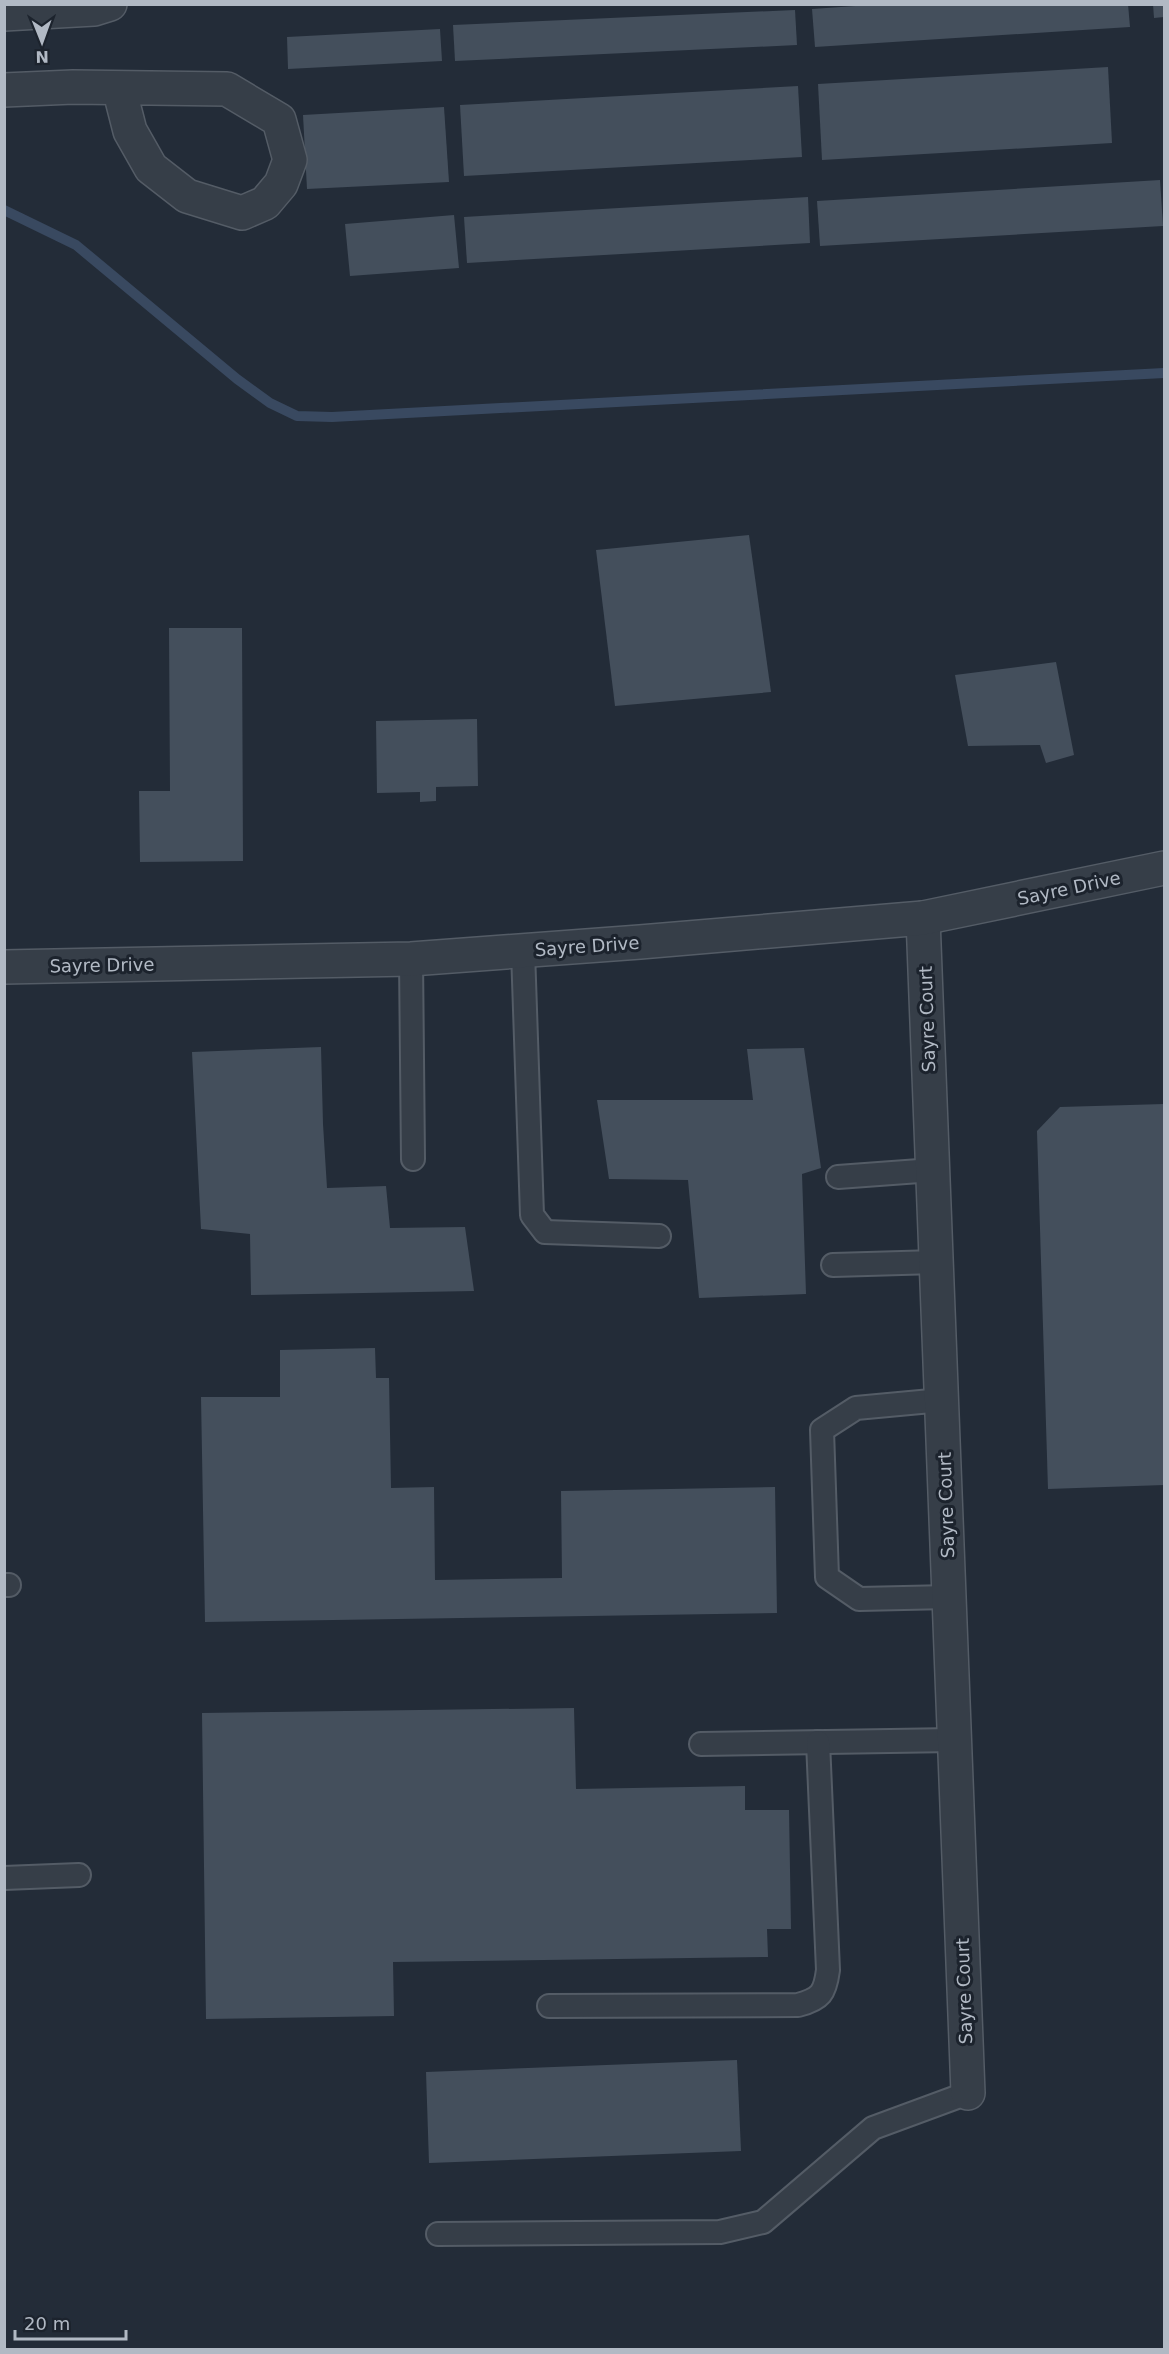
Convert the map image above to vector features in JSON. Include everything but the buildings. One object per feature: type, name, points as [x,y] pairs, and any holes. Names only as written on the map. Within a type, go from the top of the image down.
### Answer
[{"type":"street","points":[[4,14],[94,9],[110,4]]},
{"type":"street","points":[[4,90],[119,88],[227,89],[279,120],[290,160],[281,184],[265,203],[242,213],[187,196],[151,168],[130,131],[119,88]]},
{"type":"street","name":"Sayre Drive","points":[[4,967],[411,959],[923,918],[1164,868]]},
{"type":"street","name":"Sayre Court","points":[[923,918],[968,2093]]},
{"type":"lane","points":[[523,951],[532,1215],[545,1232],[659,1236]]},
{"type":"lane","points":[[411,959],[413,1159]]},
{"type":"lane","points":[[838,1177],[933,1170]]},
{"type":"lane","points":[[832,1265],[936,1262]]},
{"type":"lane","points":[[942,1400],[856,1408],[822,1430],[827,1576],[859,1599],[949,1597]]},
{"type":"lane","points":[[701,1744],[954,1740]]},
{"type":"lane","points":[[549,2006],[798,2005],[815,2001],[825,1988],[828,1970],[818,1742]]},
{"type":"lane","points":[[4,1878],[79,1875]]},
{"type":"lane","points":[[438,2234],[720,2232],[764,2222],[873,2128],[968,2093]]},
{"type":"waterway","points":[[4,210],[76,245],[237,379],[270,403],[297,416],[332,417],[1164,373]]}]
